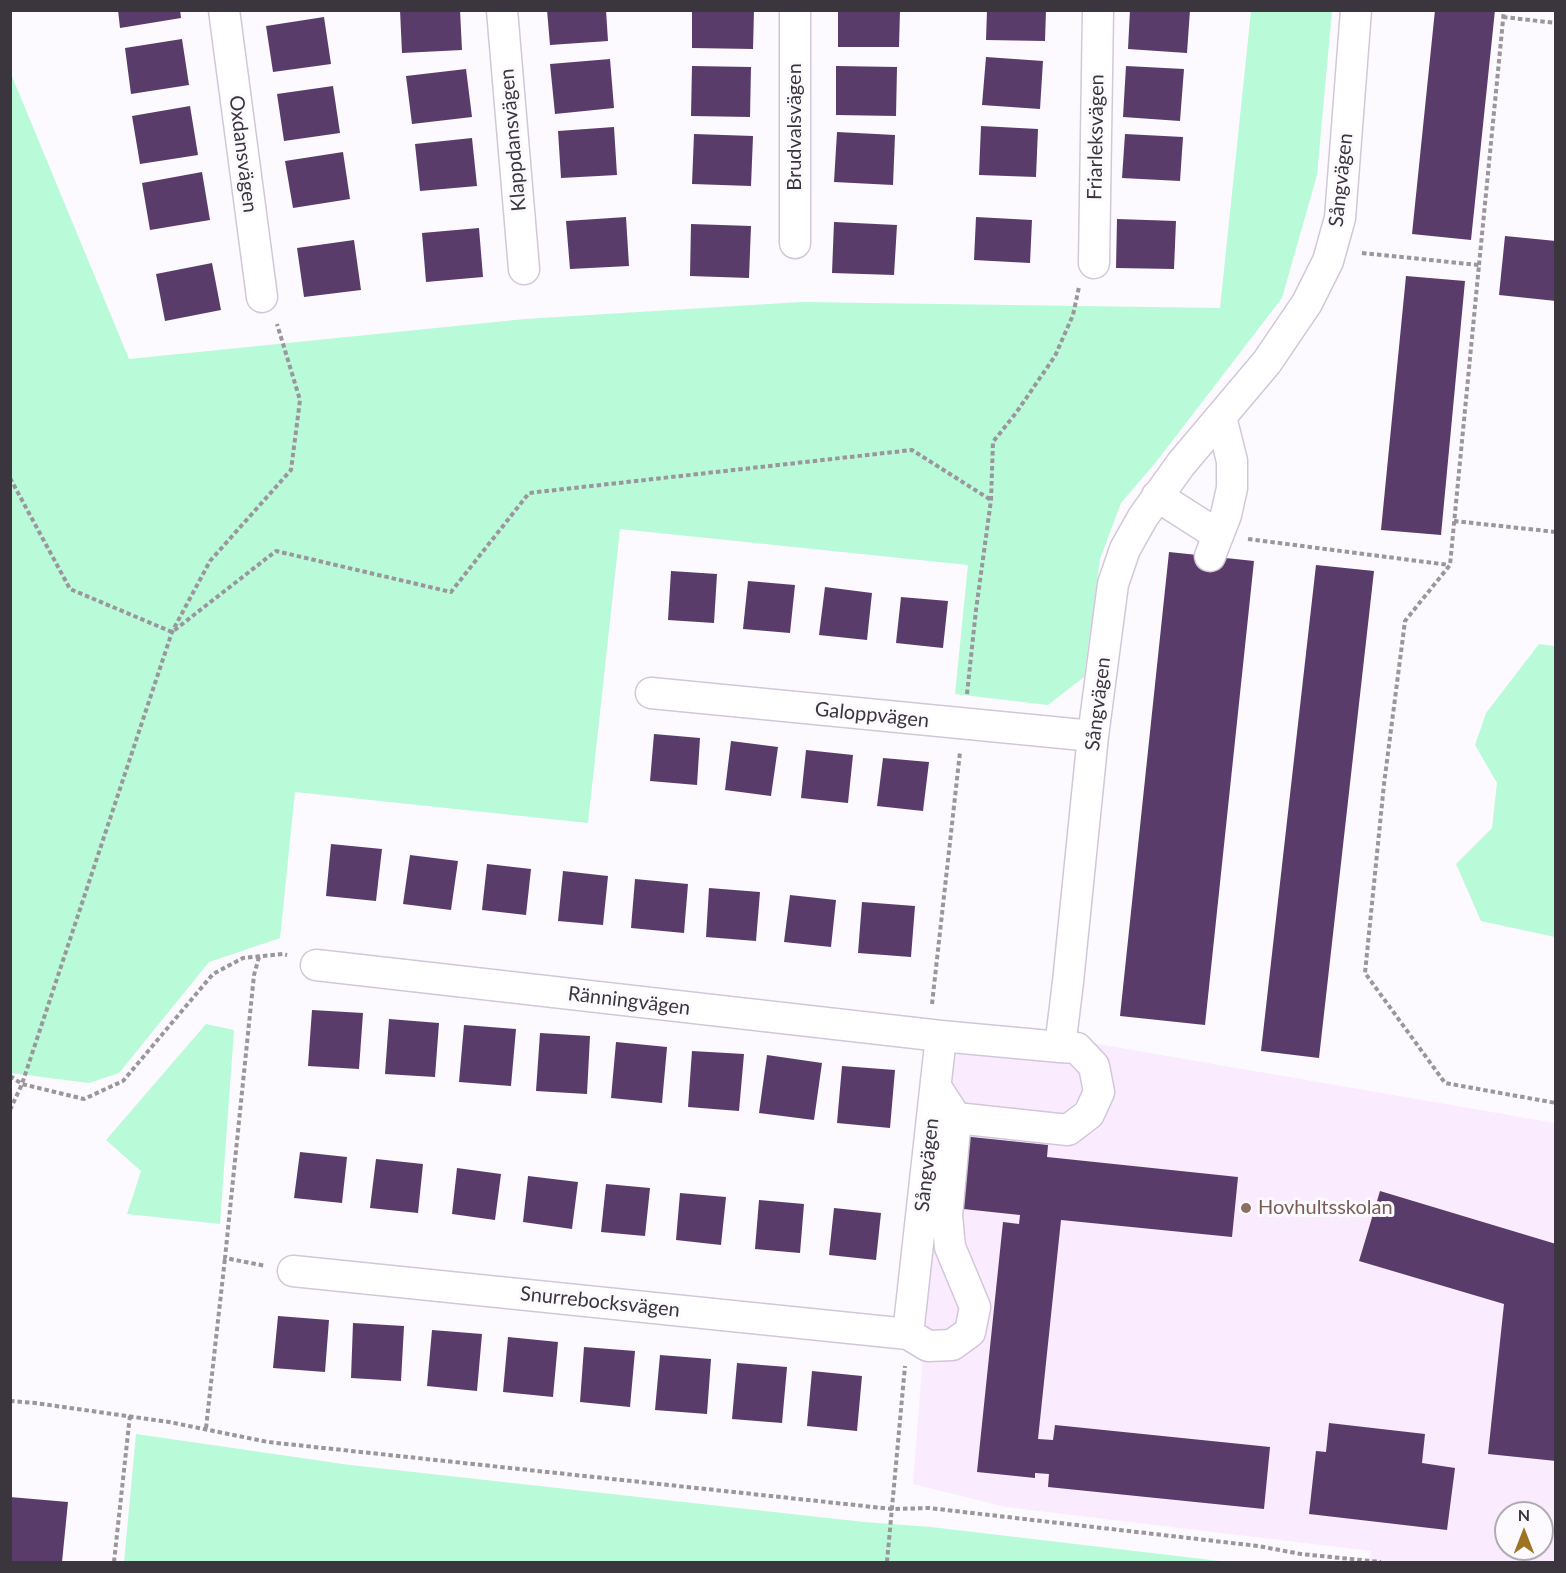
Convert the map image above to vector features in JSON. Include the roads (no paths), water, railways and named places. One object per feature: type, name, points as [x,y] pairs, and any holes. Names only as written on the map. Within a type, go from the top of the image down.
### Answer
[{"type":"street","name":"Oxdansvägen","points":[[224,10],[262,297]]},
{"type":"street","name":"Klappdansvägen","points":[[502,10],[524,269]]},
{"type":"street","name":"Brudvalsvägen","points":[[795,10],[795,243]]},
{"type":"street","name":"Friarleksvägen","points":[[1094,263],[1098,10]]},
{"type":"street","name":"Sångvägen","points":[[1060,1047],[1093,736],[1113,584],[1125,549],[1143,517],[1181,464],[1267,362],[1307,303],[1328,261],[1340,218],[1356,10]]},
{"type":"street","points":[[1157,496],[1214,546],[1230,501],[1233,475],[1232,461],[1221,417]]},
{"type":"street","name":"Galoppvägen","points":[[651,693],[1093,736]]},
{"type":"street","name":"Ränningvägen","points":[[316,965],[934,1035]]},
{"type":"street","name":"Sångvägen","points":[[908,1334],[936,1088],[934,1035]]},
{"type":"street","points":[[934,1035],[1077,1048],[1094,1066],[1099,1092],[1089,1114],[1068,1130],[956,1118],[936,1088]]},
{"type":"street","name":"Snurrebocksvägen","points":[[292,1271],[908,1334],[928,1346],[952,1345],[970,1332],[975,1307],[950,1247],[947,1216],[956,1118]]},
{"type":"place","name":"Hovhultsskolan","points":[[1246,1208]]}]
